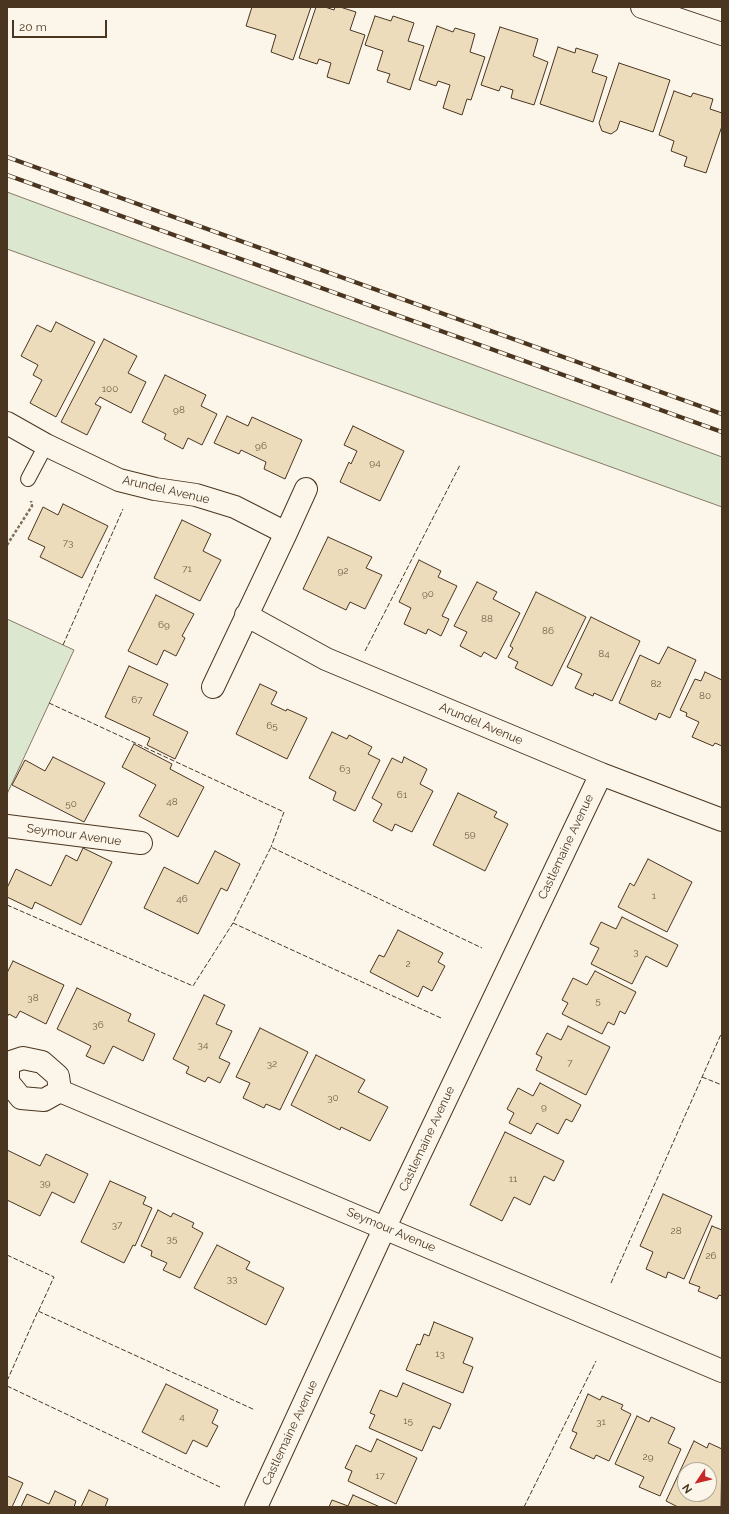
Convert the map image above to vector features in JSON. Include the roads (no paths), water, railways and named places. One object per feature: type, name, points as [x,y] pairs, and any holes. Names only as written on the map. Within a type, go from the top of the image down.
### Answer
[{"type":"street","points":[[642,7],[722,34]]},
{"type":"street","name":"Arundel Avenue","points":[[7,423],[46,445],[119,480],[155,489],[196,495],[235,507],[286,533]]},
{"type":"street","points":[[213,687],[306,489]]},
{"type":"street","name":"Arundel Avenue","points":[[246,615],[326,659],[601,774],[722,820]]},
{"type":"street","name":"Castlemaine Avenue","points":[[256,1507],[385,1227],[601,774]]},
{"type":"street","name":"Seymour Avenue","points":[[7,826],[141,843]]},
{"type":"street","points":[[23,1058],[42,1062],[58,1076],[60,1091],[44,1100],[21,1098],[8,1082],[7,1062],[23,1058]]},
{"type":"street","name":"Seymour Avenue","points":[[60,1091],[722,1370]]},
{"type":"lane","points":[[28,479],[46,445]]},
{"type":"railway","points":[[7,157],[722,414]]},
{"type":"railway","points":[[7,175],[722,432]]}]
